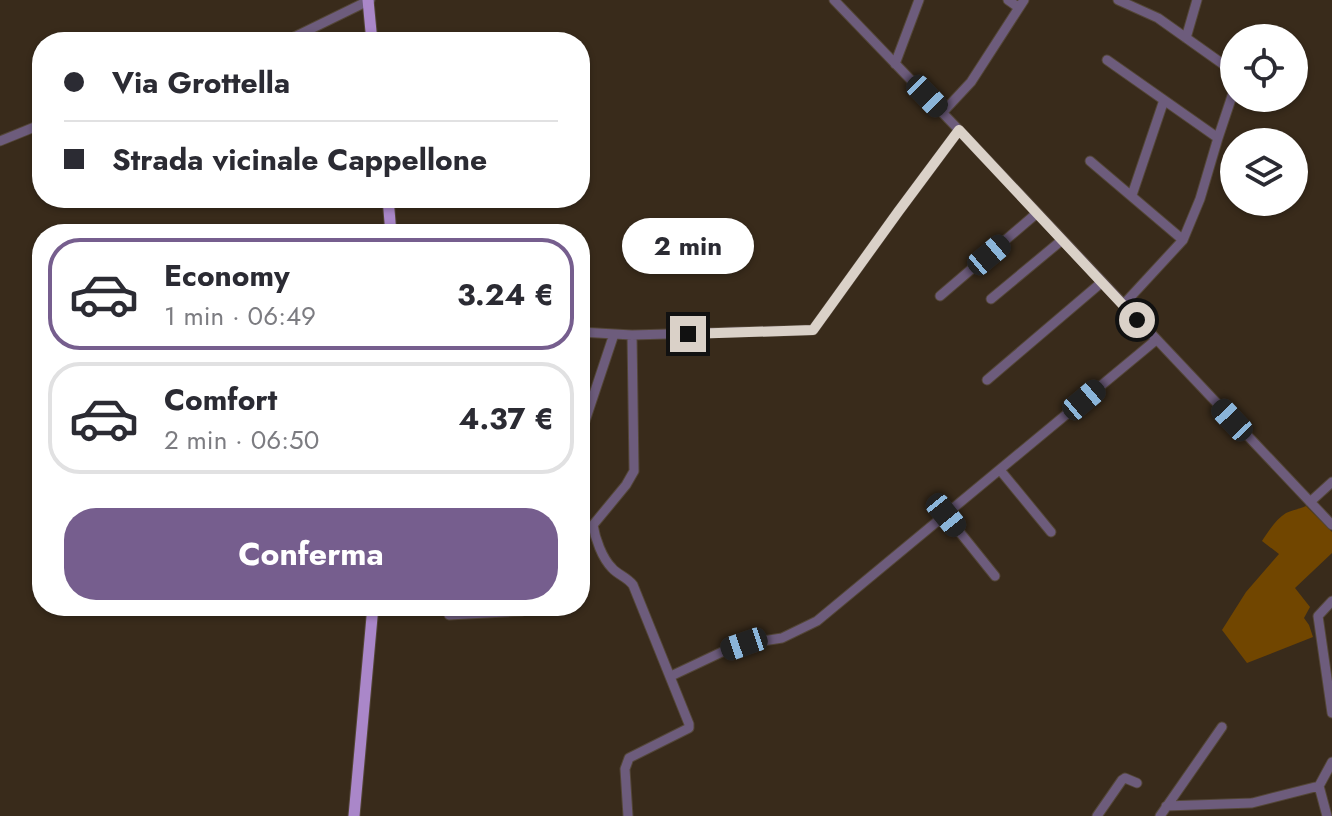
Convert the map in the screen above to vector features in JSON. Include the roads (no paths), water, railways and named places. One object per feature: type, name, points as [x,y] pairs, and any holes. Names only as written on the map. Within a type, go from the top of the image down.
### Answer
[{"type":"main road","points":[[369,0],[371,32]]},
{"type":"main road","points":[[354,816],[372,616]]},
{"type":"street","points":[[304,32],[369,0]]},
{"type":"street","points":[[834,0],[1332,525]]},
{"type":"street","points":[[895,64],[919,0]]},
{"type":"street","points":[[943,112],[971,82],[1021,3],[1008,0]]},
{"type":"street","points":[[1118,0],[1158,18],[1220,62]]},
{"type":"street","points":[[1186,38],[1197,0]]},
{"type":"street","points":[[1107,60],[1218,138]]},
{"type":"street","points":[[1132,195],[1164,100]]},
{"type":"street","points":[[1123,305],[1183,240],[1200,199],[1227,112]]},
{"type":"street","points":[[0,141],[32,128]]},
{"type":"street","points":[[590,333],[632,335],[813,330],[959,130]]},
{"type":"street","points":[[1090,161],[1183,240]]},
{"type":"street","points":[[940,296],[1037,213]]},
{"type":"street","points":[[991,299],[1062,240]]},
{"type":"street","points":[[987,380],[1102,282]]},
{"type":"street","points":[[590,406],[614,334]]},
{"type":"street","points":[[628,816],[625,769],[629,758],[689,728],[633,585],[610,567],[594,532],[593,525],[634,471],[632,335]]},
{"type":"street","points":[[671,676],[724,651],[744,644],[782,638],[817,621],[1156,340]]},
{"type":"street","points":[[1000,470],[1051,532]]},
{"type":"street","points":[[1310,502],[1332,482]]},
{"type":"street","points":[[946,515],[995,576]]},
{"type":"street","points":[[1332,601],[1318,616],[1332,713]]},
{"type":"street","points":[[1160,816],[1222,727]]},
{"type":"street","points":[[1327,816],[1319,786],[1332,762]]},
{"type":"street","points":[[1097,816],[1122,780],[1125,778],[1137,783]]},
{"type":"street","points":[[1166,806],[1252,803],[1319,786]]},
{"type":"street","points":[[1251,816],[1252,803]]}]
